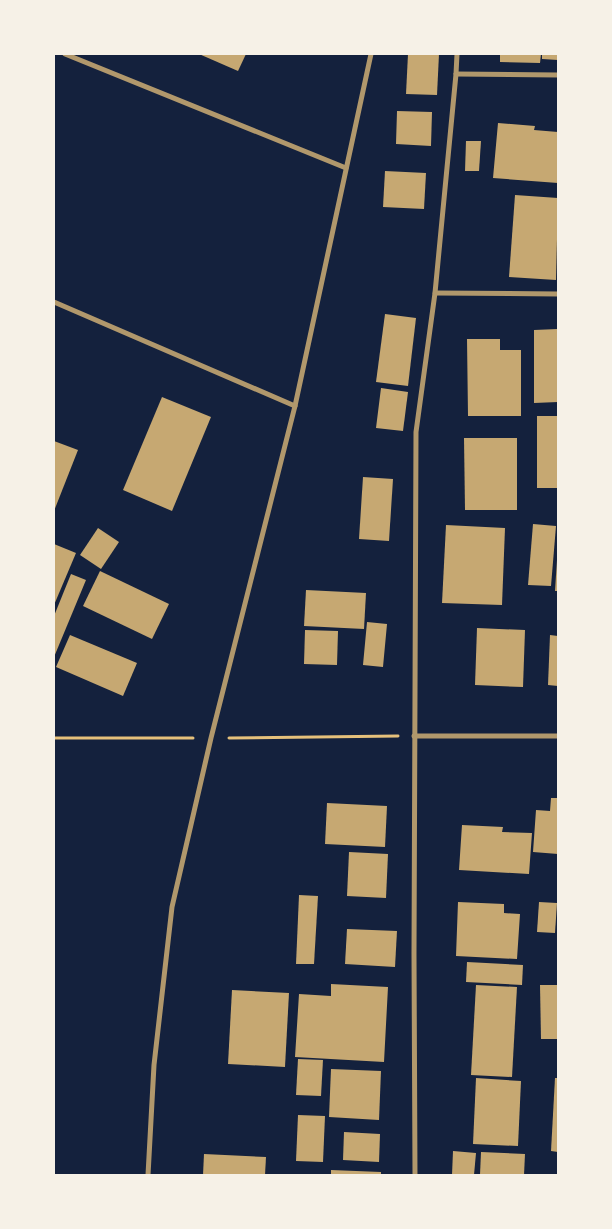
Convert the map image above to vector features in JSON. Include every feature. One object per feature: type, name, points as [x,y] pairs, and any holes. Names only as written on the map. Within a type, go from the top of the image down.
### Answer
[{"type":"street","points":[[65,54],[346,168]]},
{"type":"street","points":[[148,1175],[154,1065],[172,907],[210,738],[295,406],[371,54]]},
{"type":"street","points":[[415,1175],[414,736],[416,432],[435,293],[457,54]]},
{"type":"street","points":[[456,74],[558,75]]},
{"type":"street","points":[[435,293],[558,294]]},
{"type":"street","points":[[54,302],[295,406]]},
{"type":"street","points":[[414,736],[558,736]]},
{"type":"path","points":[[54,738],[414,736]]},
{"type":"building","points":[[199,54],[246,54],[238,71]]},
{"type":"building","points":[[408,54],[439,54],[437,95],[406,94]]},
{"type":"building","points":[[500,54],[541,54],[540,63],[500,62]]},
{"type":"building","points":[[542,54],[558,54],[558,60],[542,59]]},
{"type":"building","points":[[397,111],[432,112],[431,146],[396,144]]},
{"type":"building","points":[[498,123],[535,126],[534,130],[558,132],[558,183],[493,178]]},
{"type":"building","points":[[466,141],[481,141],[479,171],[465,171]]},
{"type":"building","points":[[385,171],[426,173],[424,209],[383,207]]},
{"type":"building","points":[[515,195],[558,198],[556,280],[509,277]]},
{"type":"building","points":[[385,314],[416,318],[408,386],[376,382]]},
{"type":"building","points":[[558,329],[558,402],[534,403],[534,330]]},
{"type":"building","points":[[467,339],[500,339],[500,350],[521,350],[521,416],[468,416]]},
{"type":"building","points":[[381,388],[408,392],[403,431],[376,428]]},
{"type":"building","points":[[162,397],[211,417],[172,511],[123,490]]},
{"type":"building","points":[[537,416],[558,416],[558,488],[537,488]]},
{"type":"building","points":[[464,438],[517,438],[517,510],[465,510]]},
{"type":"building","points":[[54,441],[78,450],[54,511]]},
{"type":"building","points":[[363,477],[393,479],[389,541],[359,539]]},
{"type":"building","points":[[533,524],[556,526],[551,586],[528,585]]},
{"type":"building","points":[[446,525],[505,528],[502,605],[442,603]]},
{"type":"building","points":[[98,528],[119,542],[101,569],[80,555]]},
{"type":"building","points":[[54,544],[76,553],[54,605]]},
{"type":"building","points":[[557,560],[558,591],[555,591]]},
{"type":"building","points":[[100,571],[169,604],[152,639],[83,606]]},
{"type":"building","points":[[71,574],[86,580],[54,657],[54,616]]},
{"type":"building","points":[[306,590],[366,593],[364,629],[304,626]]},
{"type":"building","points":[[367,622],[387,624],[383,667],[363,665]]},
{"type":"building","points":[[477,628],[525,630],[523,687],[475,685]]},
{"type":"building","points":[[305,630],[338,631],[337,665],[304,664]]},
{"type":"building","points":[[70,635],[137,663],[123,696],[56,667]]},
{"type":"building","points":[[550,635],[558,636],[558,686],[548,685]]},
{"type":"building","points":[[551,798],[558,798],[558,854],[533,852],[536,810],[550,811]]},
{"type":"building","points":[[327,803],[387,806],[385,847],[325,844]]},
{"type":"building","points":[[462,825],[503,827],[502,832],[532,833],[529,874],[459,870]]},
{"type":"building","points":[[349,852],[388,854],[386,898],[347,896]]},
{"type":"building","points":[[299,895],[318,896],[314,964],[296,964]]},
{"type":"building","points":[[458,902],[504,904],[504,913],[520,914],[517,959],[456,956]]},
{"type":"building","points":[[539,902],[557,903],[555,933],[537,932]]},
{"type":"building","points":[[347,929],[397,931],[395,967],[345,964]]},
{"type":"building","points":[[467,962],[523,965],[522,985],[466,982]]},
{"type":"building","points":[[331,984],[388,987],[384,1062],[295,1057],[299,994],[331,996]]},
{"type":"building","points":[[476,985],[517,987],[512,1077],[471,1075]]},
{"type":"building","points":[[540,985],[558,985],[558,1039],[541,1039]]},
{"type":"building","points":[[232,990],[289,993],[285,1067],[228,1064]]},
{"type":"building","points":[[298,1059],[323,1060],[321,1096],[296,1095]]},
{"type":"building","points":[[331,1069],[381,1071],[379,1120],[329,1117]]},
{"type":"building","points":[[476,1078],[521,1081],[518,1146],[473,1144]]},
{"type":"building","points":[[555,1078],[558,1078],[558,1152],[551,1151]]},
{"type":"building","points":[[298,1115],[325,1116],[323,1162],[296,1161]]},
{"type":"building","points":[[344,1132],[380,1134],[379,1162],[343,1160]]},
{"type":"building","points":[[453,1151],[476,1153],[474,1175],[452,1175]]},
{"type":"building","points":[[481,1152],[525,1154],[524,1175],[480,1175]]},
{"type":"building","points":[[204,1154],[266,1157],[265,1175],[203,1175]]},
{"type":"building","points":[[331,1170],[381,1172],[381,1175],[331,1175]]}]
